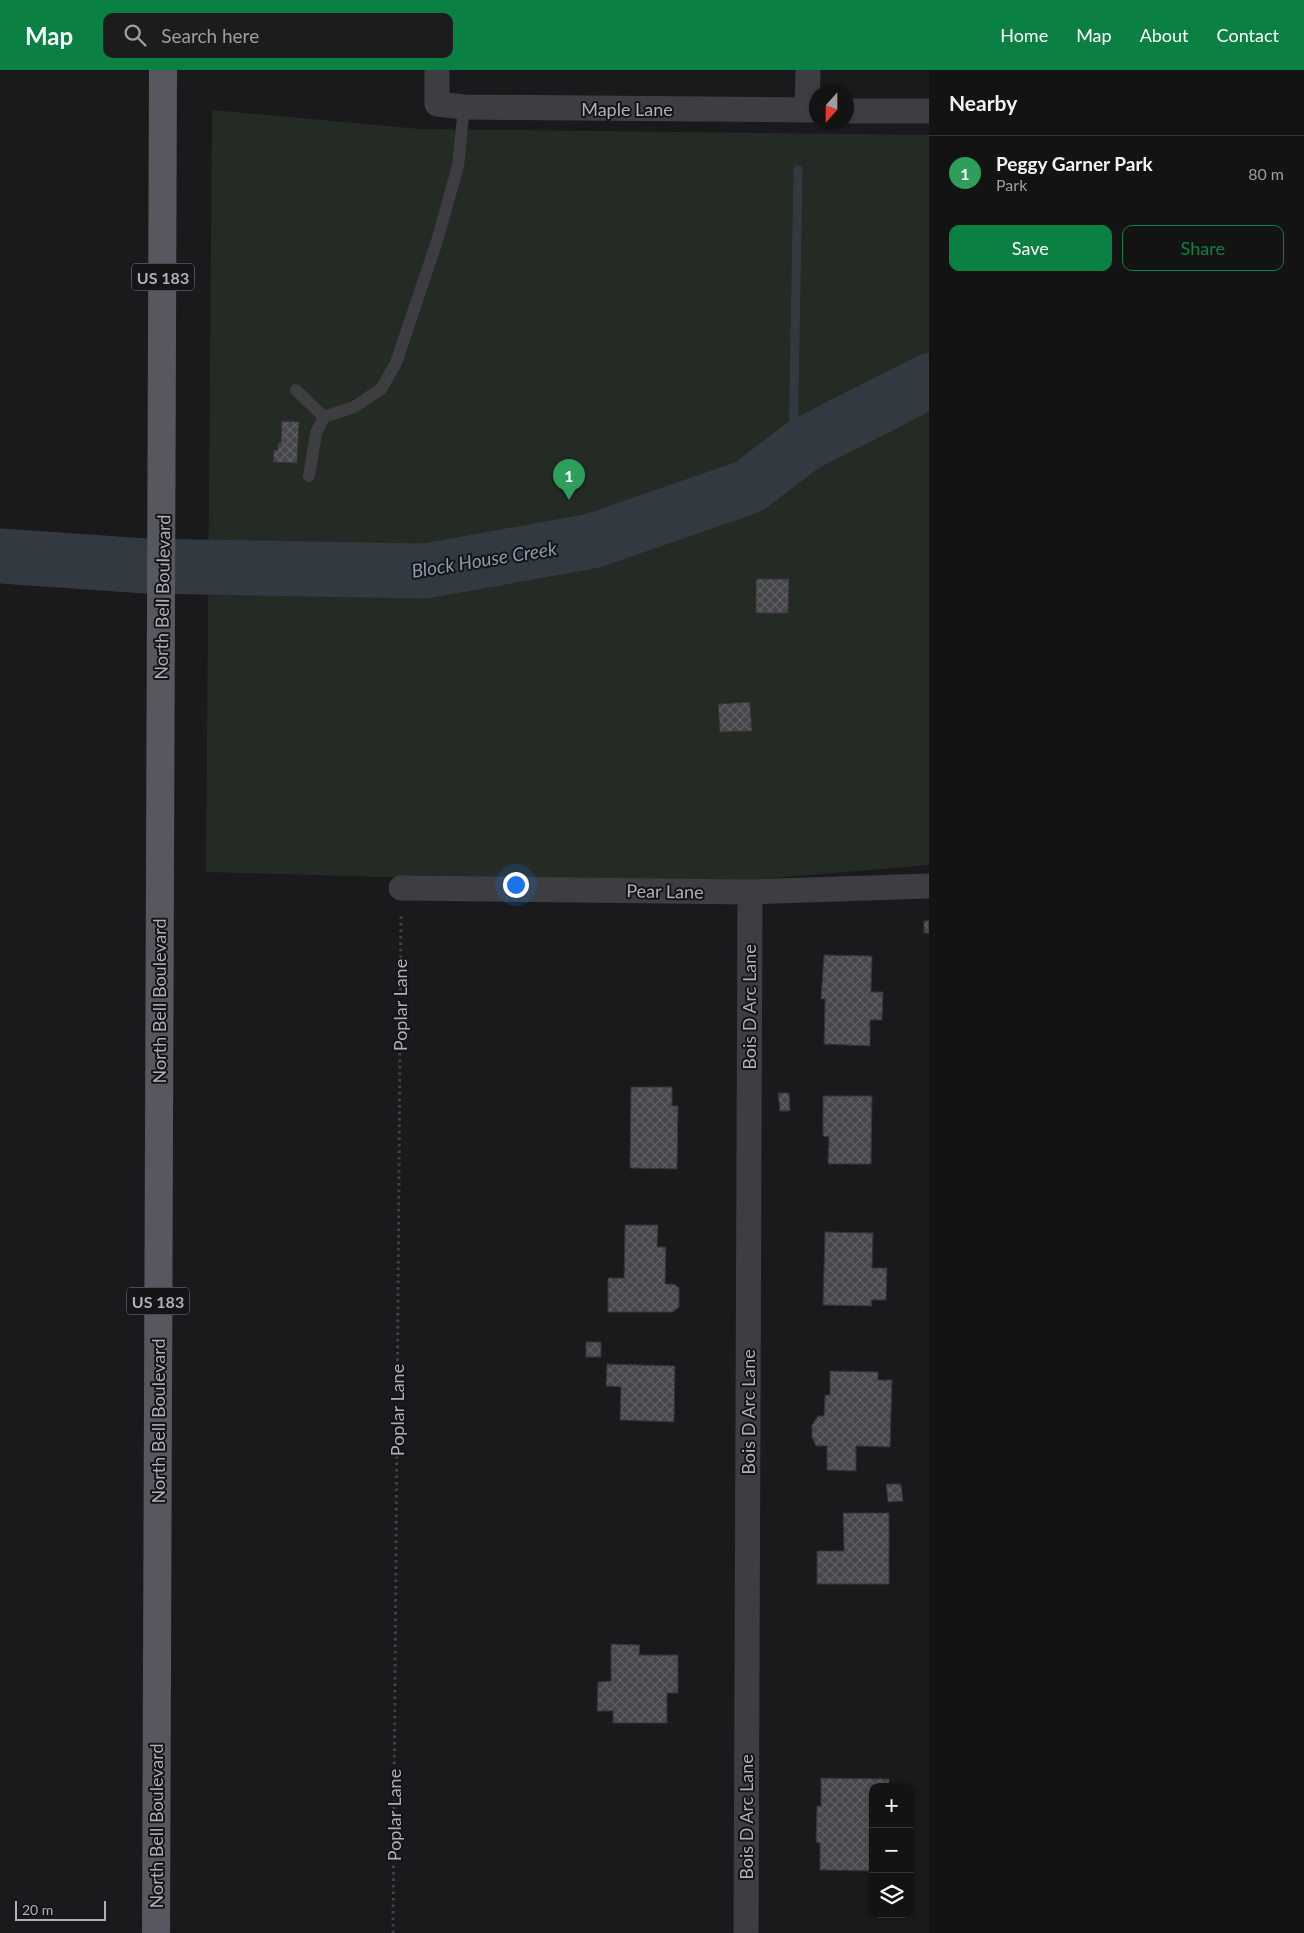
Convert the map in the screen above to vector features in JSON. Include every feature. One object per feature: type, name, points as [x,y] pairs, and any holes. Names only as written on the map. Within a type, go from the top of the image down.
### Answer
[{"type":"main road","name":"North Bell Boulevard","points":[[156,1933],[163,484],[163,70]]},
{"type":"street","name":"Maple Lane","points":[[437,70],[437,104],[464,108],[809,110]]},
{"type":"street","points":[[808,70],[810,85]]},
{"type":"street","points":[[854,111],[929,111]]},
{"type":"street","name":"Pear Lane","points":[[401,888],[750,892],[929,886]]},
{"type":"street","name":"Bois D Arc Lane","points":[[746,1933],[750,892]]},
{"type":"lane","points":[[309,476],[316,433],[324,417],[354,407],[381,389],[396,363],[437,242],[458,166],[464,108]]},
{"type":"lane","points":[[296,390],[324,417]]},
{"type":"path","name":"Poplar Lane","points":[[393,1933],[401,888]]},
{"type":"shaded area","points":[[212,110],[420,129],[929,135],[929,865],[749,880],[382,877],[206,872]]},
{"type":"building","points":[[282,421],[299,422],[297,463],[273,462],[274,450],[278,450],[278,443],[281,443]]},
{"type":"building","points":[[756,579],[789,579],[788,613],[756,613]]},
{"type":"building","points":[[750,702],[752,731],[720,732],[718,704]]},
{"type":"building","points":[[924,921],[929,921],[929,933],[924,933]]},
{"type":"building","points":[[824,955],[872,956],[871,992],[883,992],[882,1020],[870,1020],[870,1046],[824,1044],[825,999],[821,999]]},
{"type":"building","points":[[631,1087],[672,1087],[672,1106],[678,1106],[677,1169],[630,1168]]},
{"type":"building","points":[[778,1093],[789,1093],[790,1111],[780,1111]]},
{"type":"building","points":[[823,1096],[872,1096],[871,1164],[828,1164],[829,1137],[823,1136]]},
{"type":"building","points":[[625,1225],[658,1225],[657,1247],[666,1247],[665,1284],[674,1284],[679,1288],[679,1307],[673,1312],[608,1312],[608,1278],[624,1278]]},
{"type":"building","points":[[825,1232],[873,1233],[872,1268],[887,1268],[886,1300],[871,1300],[872,1306],[823,1305]]},
{"type":"building","points":[[586,1342],[601,1342],[601,1357],[586,1357]]},
{"type":"building","points":[[607,1364],[675,1366],[674,1422],[620,1420],[621,1387],[606,1386]]},
{"type":"building","points":[[830,1371],[878,1372],[878,1380],[892,1380],[890,1447],[856,1446],[856,1471],[827,1470],[827,1446],[816,1446],[812,1437],[812,1425],[818,1416],[824,1416],[825,1395],[830,1395]]},
{"type":"building","points":[[886,1484],[901,1484],[903,1501],[888,1502]]},
{"type":"building","points":[[843,1513],[889,1513],[889,1584],[817,1584],[817,1551],[844,1551]]},
{"type":"building","points":[[611,1644],[640,1645],[639,1655],[678,1655],[678,1693],[667,1693],[667,1723],[613,1723],[613,1711],[597,1711],[598,1682],[611,1681]]},
{"type":"building","points":[[821,1778],[889,1779],[889,1783],[869,1783],[869,1871],[820,1870],[820,1843],[816,1842],[817,1806],[821,1806]]},
{"type":"waterway","points":[[793,453],[798,170]]},
{"type":"waterway","name":"Block House Creek","points":[[0,556],[146,566],[425,571],[592,541],[748,487],[805,444],[929,381]]},
{"type":"place","name":"Peggy Garner Park","points":[[569,500]]}]
